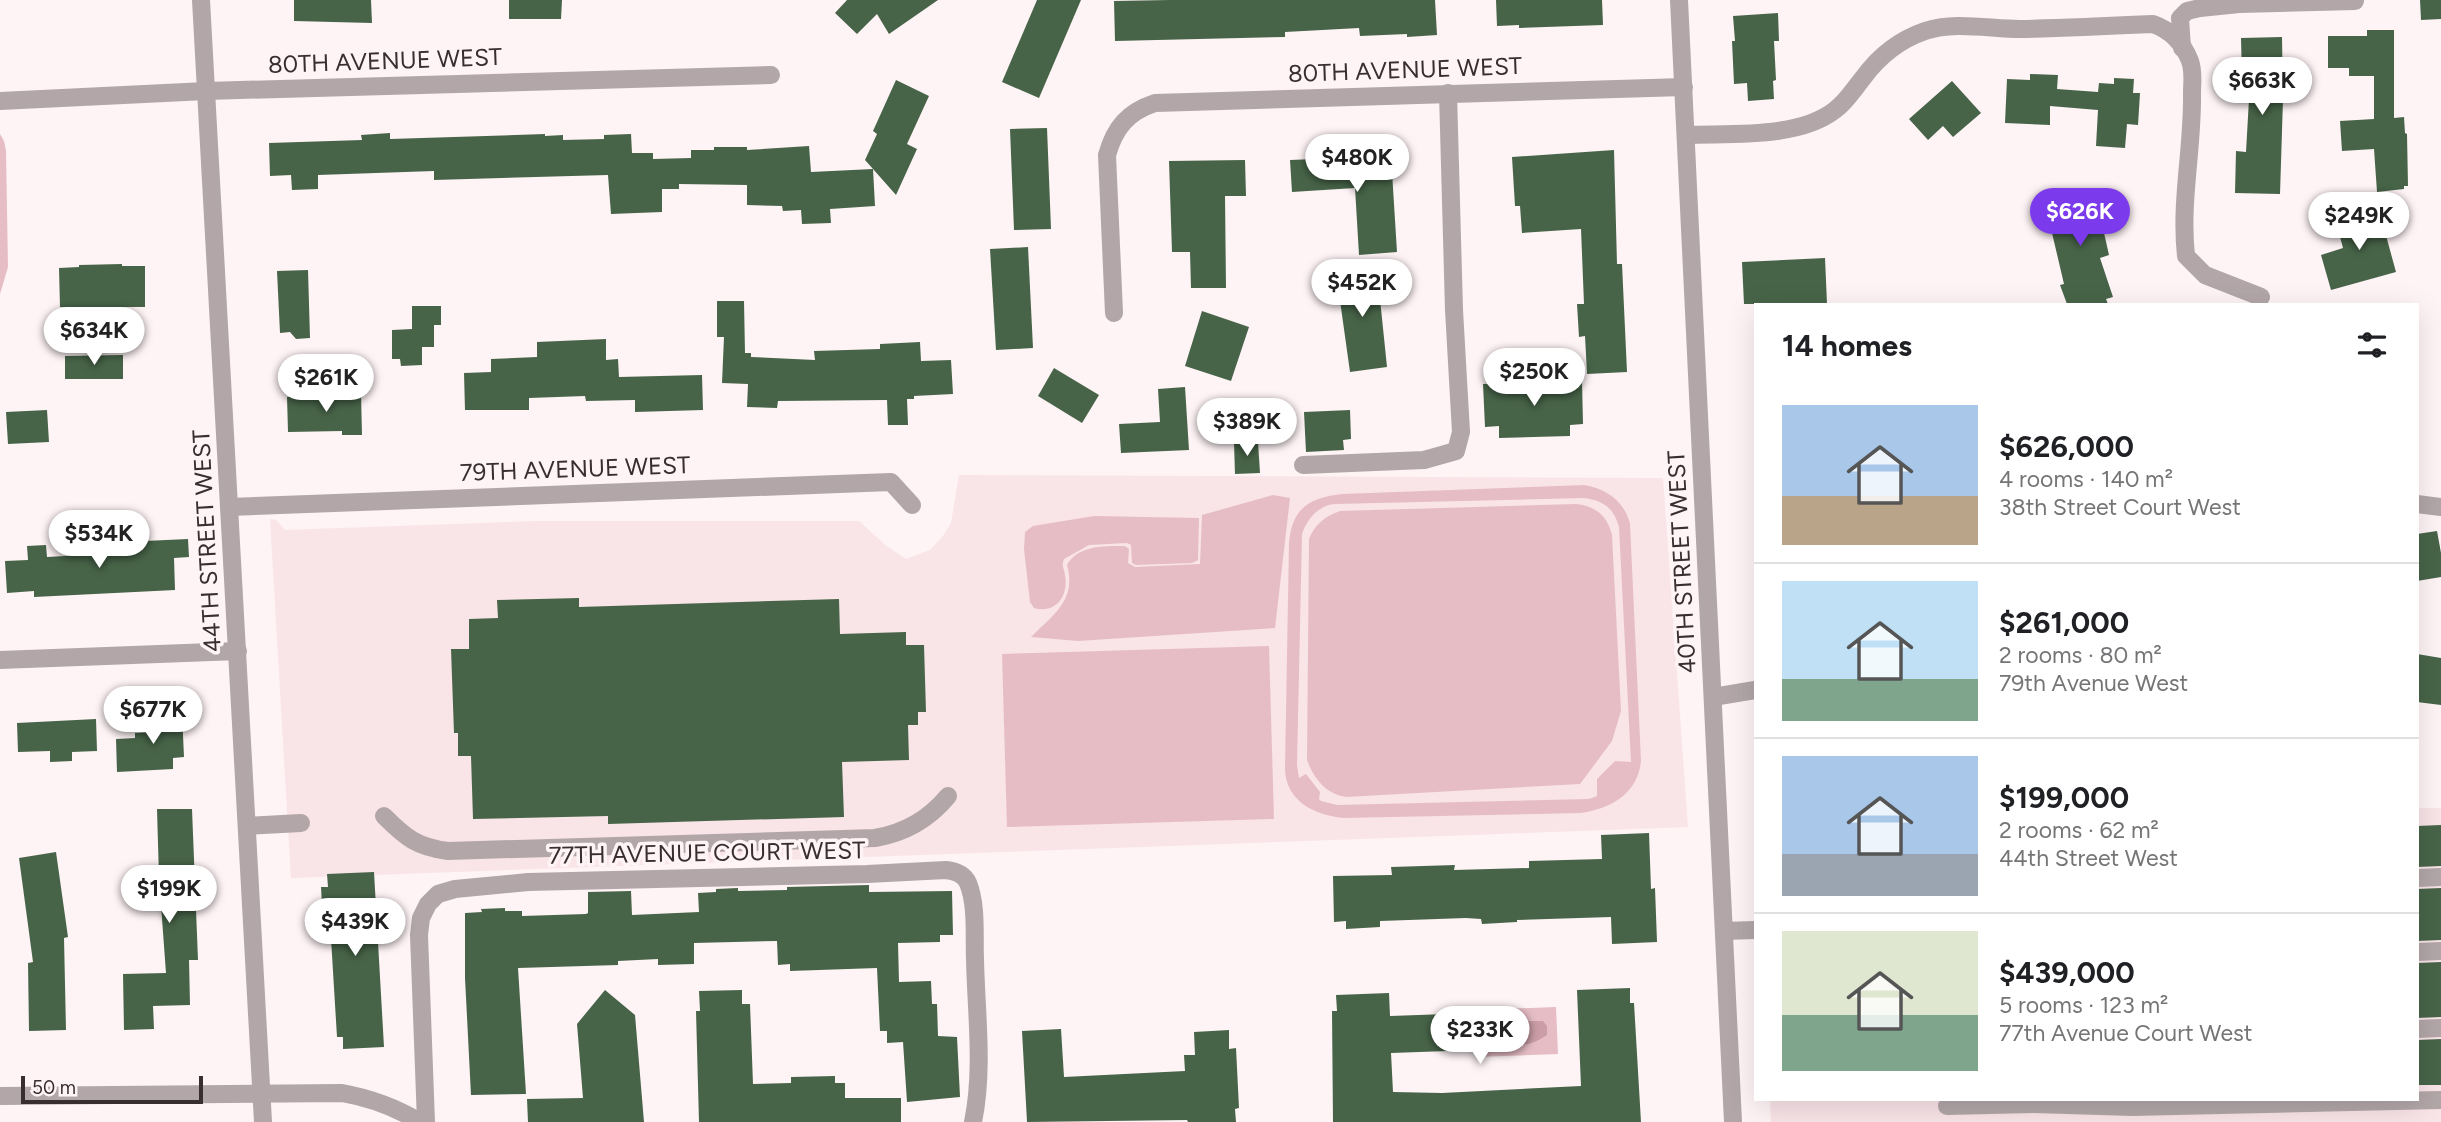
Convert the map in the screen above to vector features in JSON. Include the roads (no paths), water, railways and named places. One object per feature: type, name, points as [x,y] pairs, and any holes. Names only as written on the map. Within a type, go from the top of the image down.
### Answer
[{"type":"street","name":"44TH STREET WEST","points":[[201,0],[263,1122]]},
{"type":"street","name":"40TH STREET WEST","points":[[1679,0],[1733,1122]]},
{"type":"street","points":[[2182,48],[2180,18],[2186,11],[2239,4],[2355,1]]},
{"type":"street","points":[[1686,135],[1768,131],[1796,127],[1821,119],[1836,110],[1885,53],[1910,37],[1930,30],[1968,26],[2019,29],[2153,24],[2175,36],[2189,58],[2193,73],[2192,124],[2184,201],[2186,256],[2206,275],[2261,297]]},
{"type":"street","name":"80TH AVENUE WEST","points":[[0,101],[206,90],[771,75]]},
{"type":"street","name":"80TH AVENUE WEST","points":[[1114,313],[1107,155],[1112,136],[1130,114],[1155,103],[1684,88]]},
{"type":"street","points":[[1303,465],[1424,460],[1456,451],[1461,432],[1454,310],[1448,93]]},
{"type":"street","name":"79TH AVENUE WEST","points":[[229,507],[891,482],[912,505]]},
{"type":"street","points":[[2419,504],[2441,507]]},
{"type":"street","points":[[0,660],[238,651]]},
{"type":"street","points":[[1713,697],[1754,690]]},
{"type":"street","points":[[384,816],[416,843],[427,848],[448,851],[861,839],[884,837],[902,831],[928,817],[948,796]]},
{"type":"street","points":[[247,826],[301,823]]},
{"type":"street","name":"77TH AVENUE COURT WEST","points":[[426,1122],[419,934],[424,911],[438,894],[455,889],[528,882],[946,870],[959,872],[968,882],[973,909],[978,1067],[972,1122]]},
{"type":"street","points":[[2419,878],[2441,877]]},
{"type":"street","points":[[1724,931],[1754,930]]},
{"type":"street","points":[[2419,952],[2441,951]]},
{"type":"street","points":[[2419,1029],[2441,1028]]},
{"type":"street","points":[[0,1096],[342,1093],[367,1097],[401,1110],[419,1122]]},
{"type":"street","points":[[2419,1100],[2441,1100]]},
{"type":"street","points":[[1947,1106],[2082,1102],[2133,1107],[2346,1101]]}]
